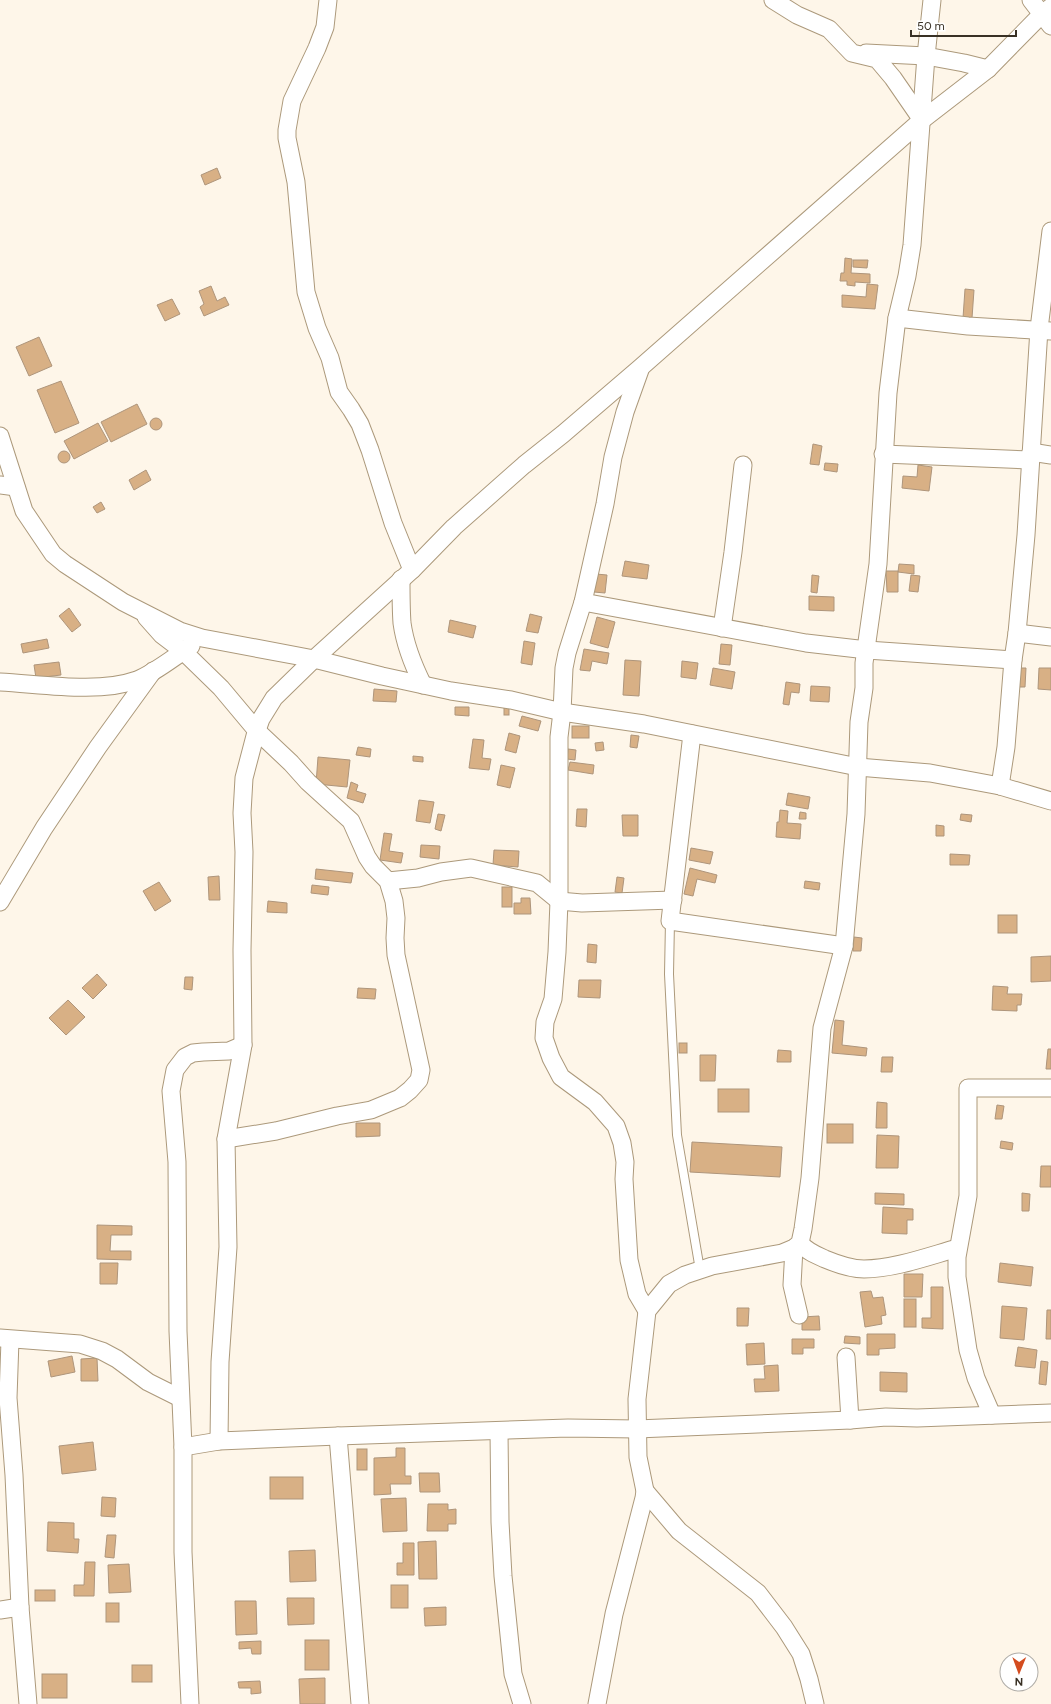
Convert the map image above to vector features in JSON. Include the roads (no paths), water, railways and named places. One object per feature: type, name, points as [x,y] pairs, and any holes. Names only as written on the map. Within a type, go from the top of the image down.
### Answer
[{"type":"street","points":[[328,0],[324,27],[317,48],[292,101],[287,130],[287,138],[296,182],[306,292],[317,328],[330,358],[339,392],[360,424],[375,464],[393,522],[406,574],[402,622],[412,663],[423,685]]},
{"type":"street","points":[[773,0],[797,15],[829,29],[852,53],[877,59],[893,78],[922,120]]},
{"type":"street","points":[[799,1315],[792,1285],[797,1245],[810,1178],[822,1028],[844,946],[856,814],[859,722],[878,564],[883,454],[888,393],[897,318],[907,276],[912,245],[926,56],[932,0]]},
{"type":"street","points":[[219,1441],[220,1362],[228,1246],[226,1139],[243,1046],[242,950],[244,852],[242,813],[244,778],[254,736],[261,720],[274,698],[466,517],[640,368],[922,120],[988,69],[1048,16],[1031,0]]},
{"type":"street","points":[[852,53],[926,56],[988,69]]},
{"type":"street","points":[[1000,786],[1006,747],[1026,535],[1030,456],[1045,330],[1051,231]]},
{"type":"street","points":[[897,318],[968,326],[1045,330]]},
{"type":"street","points":[[640,368],[625,412],[613,457],[605,504],[583,602],[564,668],[558,773],[559,901],[556,979],[551,1008],[545,1022],[544,1038],[551,1058],[561,1077],[595,1102],[616,1126],[622,1143],[625,1162],[624,1179],[629,1260],[637,1294],[647,1311]]},
{"type":"street","points":[[0,436],[8,486],[53,554],[92,583],[142,612],[180,631],[202,638],[314,659],[423,685],[511,700],[562,712],[644,724],[858,767],[930,773],[1000,786],[1051,801]]},
{"type":"street","points":[[883,454],[1051,456]]},
{"type":"street","points":[[722,628],[743,465]]},
{"type":"street","points":[[583,602],[806,643],[867,650],[1014,660]]},
{"type":"street","points":[[142,612],[162,635],[184,651],[221,688],[257,731],[291,763],[308,782],[344,813],[351,821],[367,857],[388,881],[394,901],[396,918],[396,955],[421,1070],[419,1080],[400,1098],[370,1110],[337,1116],[276,1131],[226,1139]]},
{"type":"street","points":[[1017,633],[1051,637]]},
{"type":"street","points":[[0,682],[99,687],[137,679],[153,671],[202,638]]},
{"type":"street","points":[[0,902],[52,816],[98,747],[153,671]]},
{"type":"street","points":[[692,734],[670,921],[844,946]]},
{"type":"street","points":[[388,881],[418,878],[441,872],[471,868],[537,883],[559,901],[582,903],[673,900]]},
{"type":"street","points":[[0,882],[20,869]]},
{"type":"street","points":[[190,1704],[183,1552],[183,1447],[180,1398],[177,1162],[171,1091],[174,1070],[193,1053],[230,1051],[243,1046]]},
{"type":"street","points":[[992,1415],[976,1378],[968,1350],[957,1277],[958,1248],[968,1196],[968,1088],[1051,1088]]},
{"type":"street","points":[[597,1704],[614,1614],[645,1491],[638,1457],[637,1400],[647,1311],[669,1284],[685,1275],[712,1266],[782,1253],[797,1245]]},
{"type":"street","points":[[797,1245],[832,1262],[848,1267],[864,1269],[919,1259],[958,1248]]},
{"type":"street","points":[[28,1704],[20,1607],[7,1500],[14,1475],[5,1339],[80,1344],[102,1350],[148,1382],[180,1398]]},
{"type":"street","points":[[846,1357],[850,1420]]},
{"type":"street","points":[[183,1447],[219,1441],[338,1436],[568,1428],[637,1429],[850,1420],[886,1416],[917,1418],[1051,1413]]},
{"type":"street","points":[[499,1431],[500,1522],[504,1576],[513,1674],[522,1704]]},
{"type":"street","points":[[338,1436],[360,1704]]},
{"type":"street","points":[[645,1491],[679,1531],[758,1593],[784,1627],[801,1654],[815,1704]]},
{"type":"street","points":[[0,1610],[20,1607]]},
{"type":"lane","points":[[670,921],[669,974],[677,1135],[700,1270]]}]
